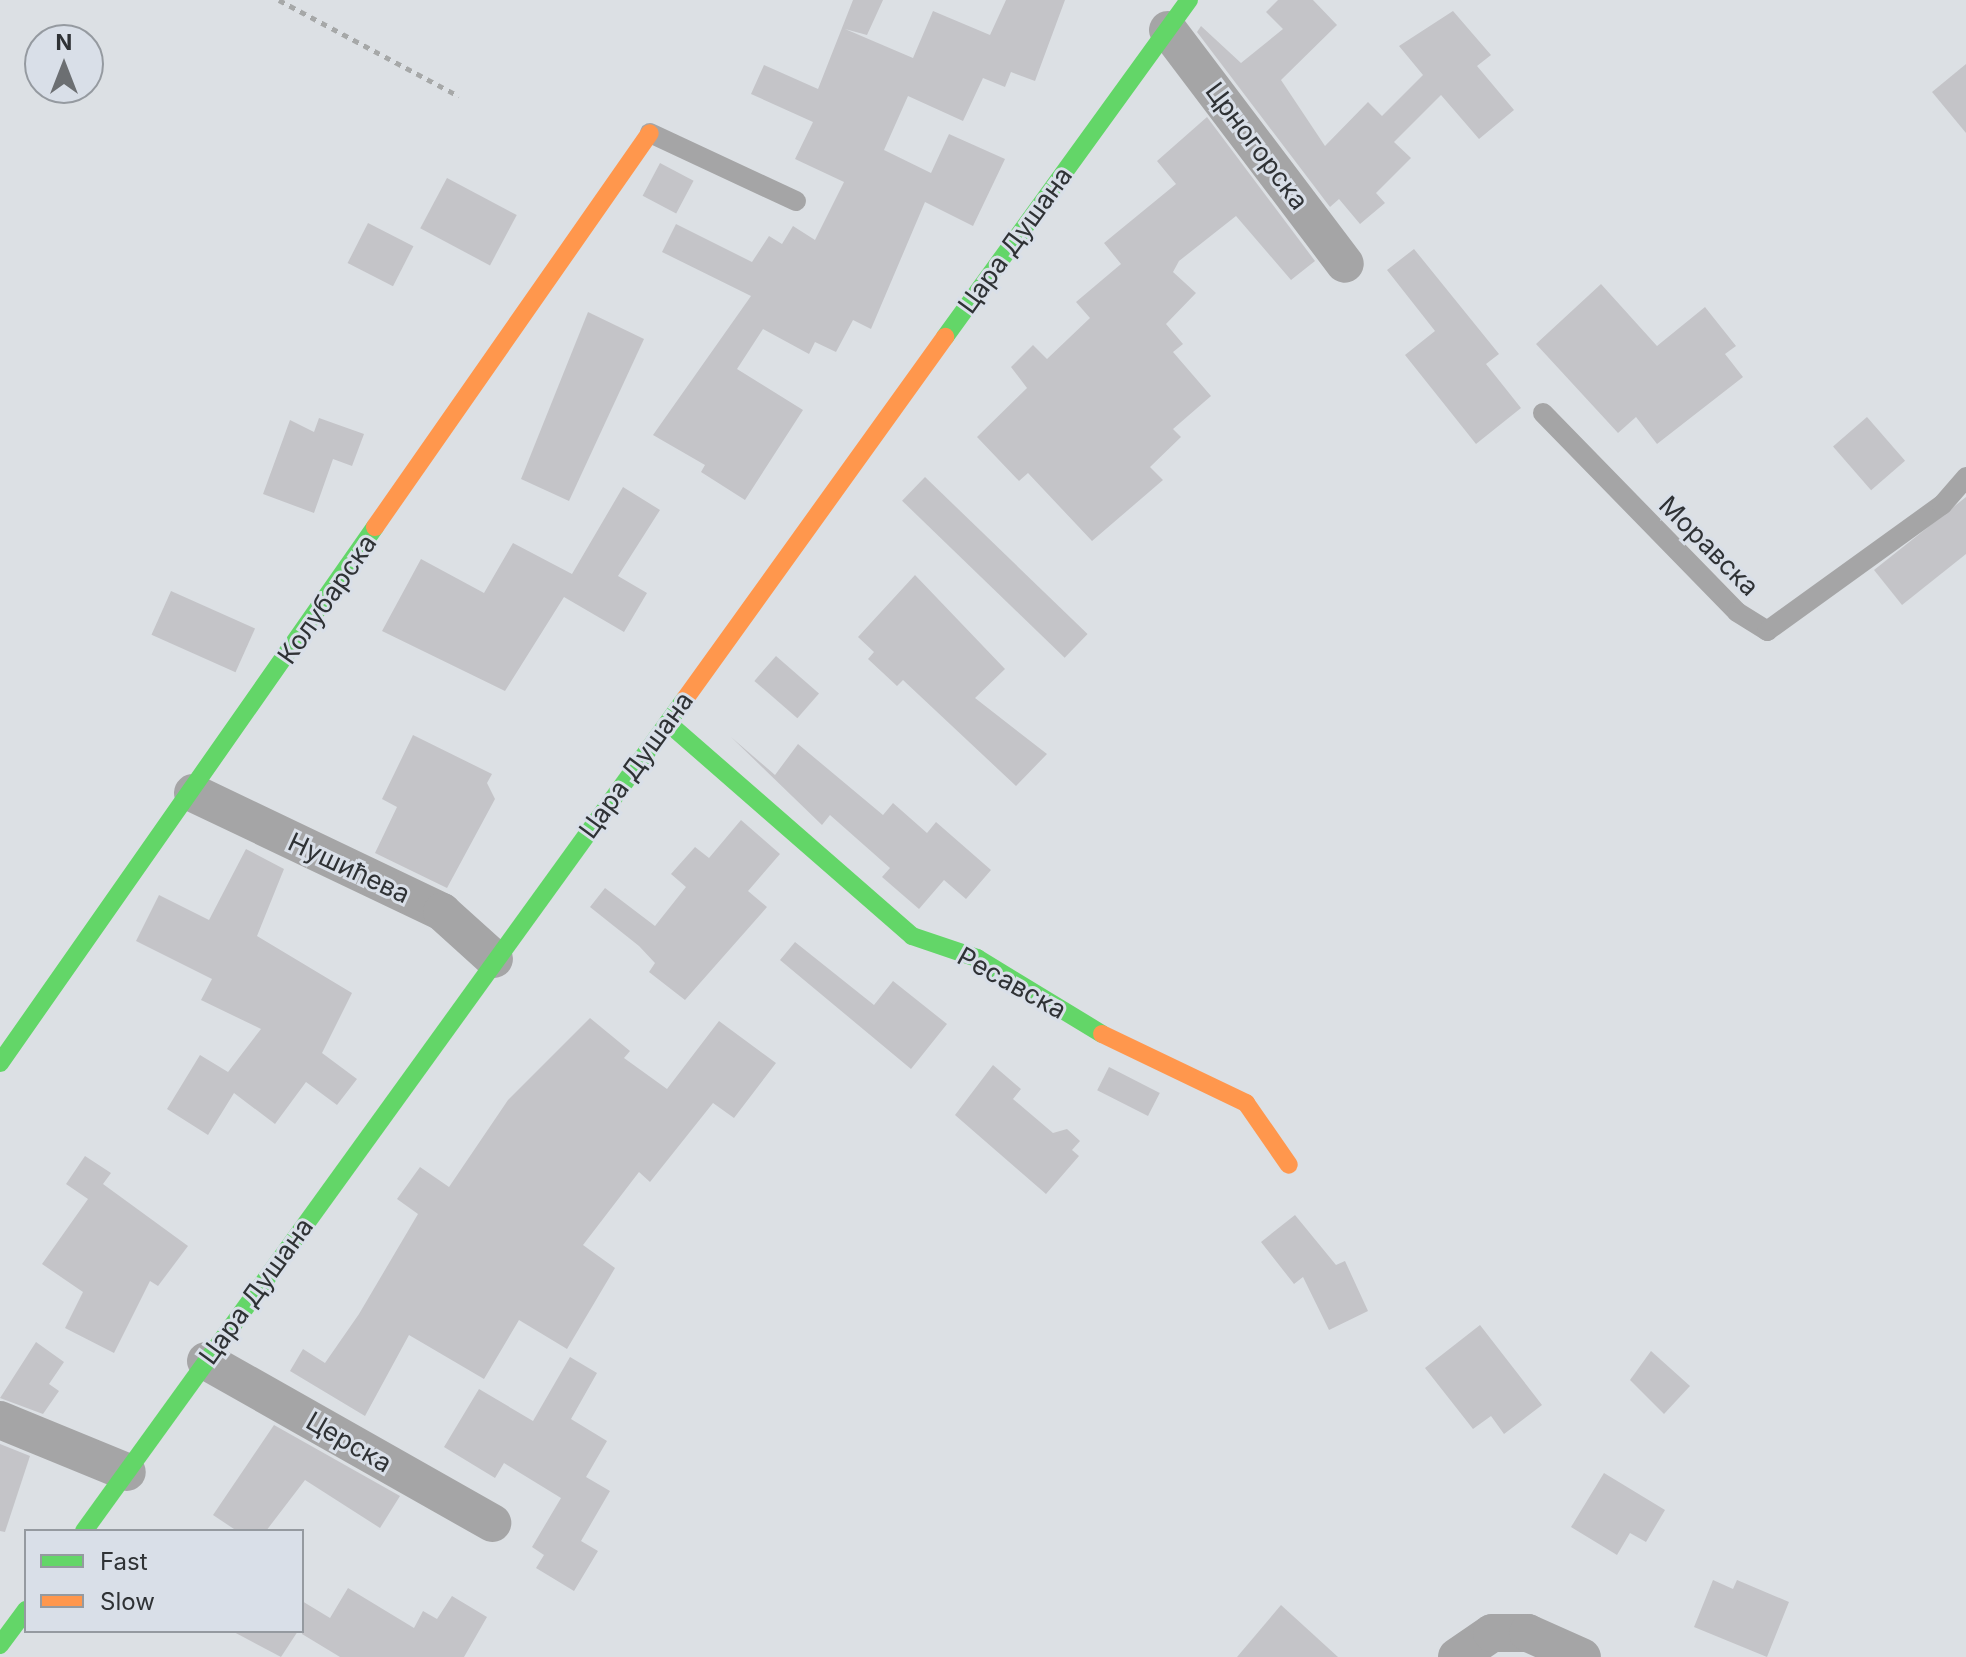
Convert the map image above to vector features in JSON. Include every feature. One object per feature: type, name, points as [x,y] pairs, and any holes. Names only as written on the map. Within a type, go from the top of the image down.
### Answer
[{"type":"main road","name":"Цара Душана","points":[[85,1529],[1178,15]]},
{"type":"main road","name":"Колубарска","points":[[0,1063],[193,793],[650,133]]},
{"type":"main road","name":"Ресавска","points":[[668,723],[912,936],[977,958],[1144,1059],[1246,1103],[1289,1165]]},
{"type":"main road","points":[[0,1645],[24,1613]]},
{"type":"street","name":"Црногорска","points":[[1178,15],[1345,264]]},
{"type":"street","name":"Нушићева","points":[[193,793],[442,912],[494,959]]},
{"type":"street","name":"Церска","points":[[206,1361],[492,1523]]},
{"type":"street","points":[[0,1420],[127,1472]]},
{"type":"street","points":[[1457,1657],[1492,1633],[1528,1633],[1582,1657]]},
{"type":"lane","points":[[650,133],[796,201]]},
{"type":"lane","name":"Моравска","points":[[1543,413],[1737,612],[1767,631],[1942,505],[1966,477]]},
{"type":"path","points":[[279,0],[459,96]]},
{"type":"building","points":[[853,0],[883,0],[867,35],[845,29],[913,58],[933,11],[990,35],[1006,0],[1065,0],[1035,81],[1011,72],[1005,87],[983,78],[963,121],[908,96],[884,150],[931,173],[949,134],[1005,159],[973,226],[925,202],[871,329],[853,320],[836,352],[815,342],[809,354],[763,329],[737,369],[803,410],[745,500],[701,472],[705,465],[653,435],[751,296],[662,252],[676,224],[752,262],[769,236],[782,244],[793,226],[815,240],[844,182],[795,159],[813,122],[751,94],[764,65],[818,89]]},
{"type":"building","points":[[1278,0],[1313,0],[1337,25],[1281,80],[1325,146],[1368,102],[1382,116],[1423,75],[1399,46],[1453,11],[1491,55],[1477,66],[1514,110],[1479,139],[1441,95],[1394,142],[1411,158],[1376,193],[1385,203],[1360,224],[1339,199],[1330,207],[1197,32],[1201,26],[1241,63],[1283,29],[1266,12]]},
{"type":"building","points":[[1966,64],[1966,133],[1932,92]]},
{"type":"building","points":[[1207,117],[1315,261],[1291,280],[1236,216],[1179,261],[1173,272],[1196,293],[1166,324],[1183,344],[1173,352],[1211,396],[1173,429],[1181,437],[1150,467],[1163,480],[1092,541],[1028,473],[1019,481],[977,437],[1027,388],[1011,367],[1033,345],[1047,359],[1090,318],[1076,302],[1121,264],[1104,243],[1176,184],[1157,161]]},
{"type":"building","points":[[660,163],[694,181],[676,214],[643,196]]},
{"type":"building","points":[[447,178],[517,215],[490,265],[420,228]]},
{"type":"building","points":[[368,223],[413,246],[393,286],[348,263]]},
{"type":"building","points":[[1414,249],[1499,354],[1486,364],[1521,408],[1476,444],[1405,355],[1435,331],[1387,270]]},
{"type":"building","points":[[1601,284],[1657,346],[1705,307],[1736,346],[1725,354],[1743,377],[1657,444],[1636,417],[1618,433],[1536,344]]},
{"type":"building","points":[[588,312],[644,339],[569,501],[521,479]]},
{"type":"building","points":[[1867,417],[1905,461],[1871,490],[1833,447]]},
{"type":"building","points":[[319,418],[364,434],[352,466],[333,459],[314,513],[263,494],[290,420],[314,432]]},
{"type":"building","points":[[925,477],[1088,634],[1065,658],[902,501]]},
{"type":"building","points":[[623,487],[660,510],[618,576],[647,593],[624,632],[564,597],[505,691],[382,631],[421,559],[484,593],[513,543],[572,574]]},
{"type":"building","points":[[1966,497],[1966,554],[1902,605],[1874,570]]},
{"type":"building","points":[[915,575],[1005,669],[975,698],[1047,754],[1016,786],[903,680],[897,686],[868,659],[874,652],[858,637]]},
{"type":"building","points":[[171,591],[255,628],[236,672],[151,635]]},
{"type":"building","points":[[776,656],[819,693],[797,718],[754,681]]},
{"type":"building","points":[[413,735],[492,774],[487,783],[495,799],[447,888],[375,853],[397,807],[382,799]]},
{"type":"building","points":[[731,737],[775,775],[798,744],[883,815],[893,803],[927,833],[936,822],[991,870],[966,899],[944,880],[919,909],[882,877],[890,868],[830,815],[822,825]]},
{"type":"building","points":[[741,820],[780,854],[748,891],[767,907],[685,1000],[649,972],[655,963],[639,946],[590,907],[605,888],[655,926],[686,887],[671,874],[695,847],[709,858]]},
{"type":"building","points":[[246,849],[284,869],[257,936],[352,993],[322,1053],[357,1079],[337,1105],[306,1082],[275,1124],[234,1093],[208,1135],[167,1109],[200,1055],[228,1072],[261,1029],[201,1000],[212,979],[136,941],[159,895],[209,920]]},
{"type":"building","points":[[795,942],[874,1005],[893,981],[947,1024],[911,1069],[780,960]]},
{"type":"building","points":[[590,1018],[630,1051],[624,1058],[667,1089],[719,1021],[776,1063],[734,1118],[713,1103],[650,1182],[639,1172],[583,1245],[615,1268],[567,1349],[519,1320],[484,1379],[409,1335],[365,1416],[290,1371],[303,1349],[325,1363],[359,1314],[418,1214],[397,1199],[420,1167],[449,1187],[508,1100]]},
{"type":"building","points":[[993,1065],[1021,1089],[1013,1099],[1053,1133],[1067,1129],[1080,1141],[1072,1150],[1079,1156],[1046,1194],[955,1115]]},
{"type":"building","points":[[1109,1067],[1160,1093],[1148,1116],[1097,1090]]},
{"type":"building","points":[[85,1156],[111,1173],[103,1184],[188,1246],[158,1286],[150,1281],[114,1353],[65,1328],[83,1292],[42,1264],[88,1199],[66,1184]]},
{"type":"building","points":[[1295,1215],[1336,1265],[1345,1261],[1368,1311],[1329,1330],[1303,1277],[1294,1284],[1261,1242]]},
{"type":"building","points":[[1480,1325],[1542,1405],[1504,1434],[1491,1416],[1473,1429],[1425,1368]]},
{"type":"building","points":[[36,1342],[64,1362],[49,1384],[59,1391],[43,1414],[0,1398]]},
{"type":"building","points":[[1651,1351],[1690,1386],[1664,1414],[1630,1380]]},
{"type":"building","points":[[570,1357],[597,1373],[571,1419],[607,1441],[586,1477],[610,1491],[581,1541],[598,1551],[574,1591],[536,1568],[544,1555],[532,1547],[561,1498],[504,1463],[495,1478],[444,1447],[479,1389],[533,1421]]},
{"type":"building","points":[[274,1425],[400,1496],[380,1528],[305,1480],[268,1529],[234,1529],[213,1515]]},
{"type":"building","points":[[0,1444],[30,1456],[5,1532],[0,1531]]},
{"type":"building","points":[[1604,1473],[1665,1510],[1646,1542],[1630,1533],[1617,1555],[1571,1527]]},
{"type":"building","points":[[1713,1580],[1733,1589],[1737,1580],[1789,1602],[1767,1657],[1694,1627]]},
{"type":"building","points":[[348,1588],[414,1628],[423,1611],[437,1619],[452,1596],[487,1617],[464,1657],[340,1657],[302,1634],[304,1602],[330,1618]]},
{"type":"building","points":[[1281,1605],[1338,1657],[1237,1657]]},
{"type":"building","points":[[236,1633],[297,1633],[281,1657]]},
{"type":"traffic: fast","points":[[945,337],[1189,0]]},
{"type":"traffic: fast","points":[[0,1063],[375,527]]},
{"type":"traffic: fast","points":[[85,1529],[685,699]]},
{"type":"traffic: fast","points":[[668,723],[912,936],[977,958],[1102,1034]]},
{"type":"traffic: fast","points":[[0,1645],[24,1613]]},
{"type":"traffic: slow","points":[[375,527],[650,133]]},
{"type":"traffic: slow","points":[[685,699],[945,337]]},
{"type":"traffic: slow","points":[[1102,1034],[1246,1103],[1289,1165]]}]
